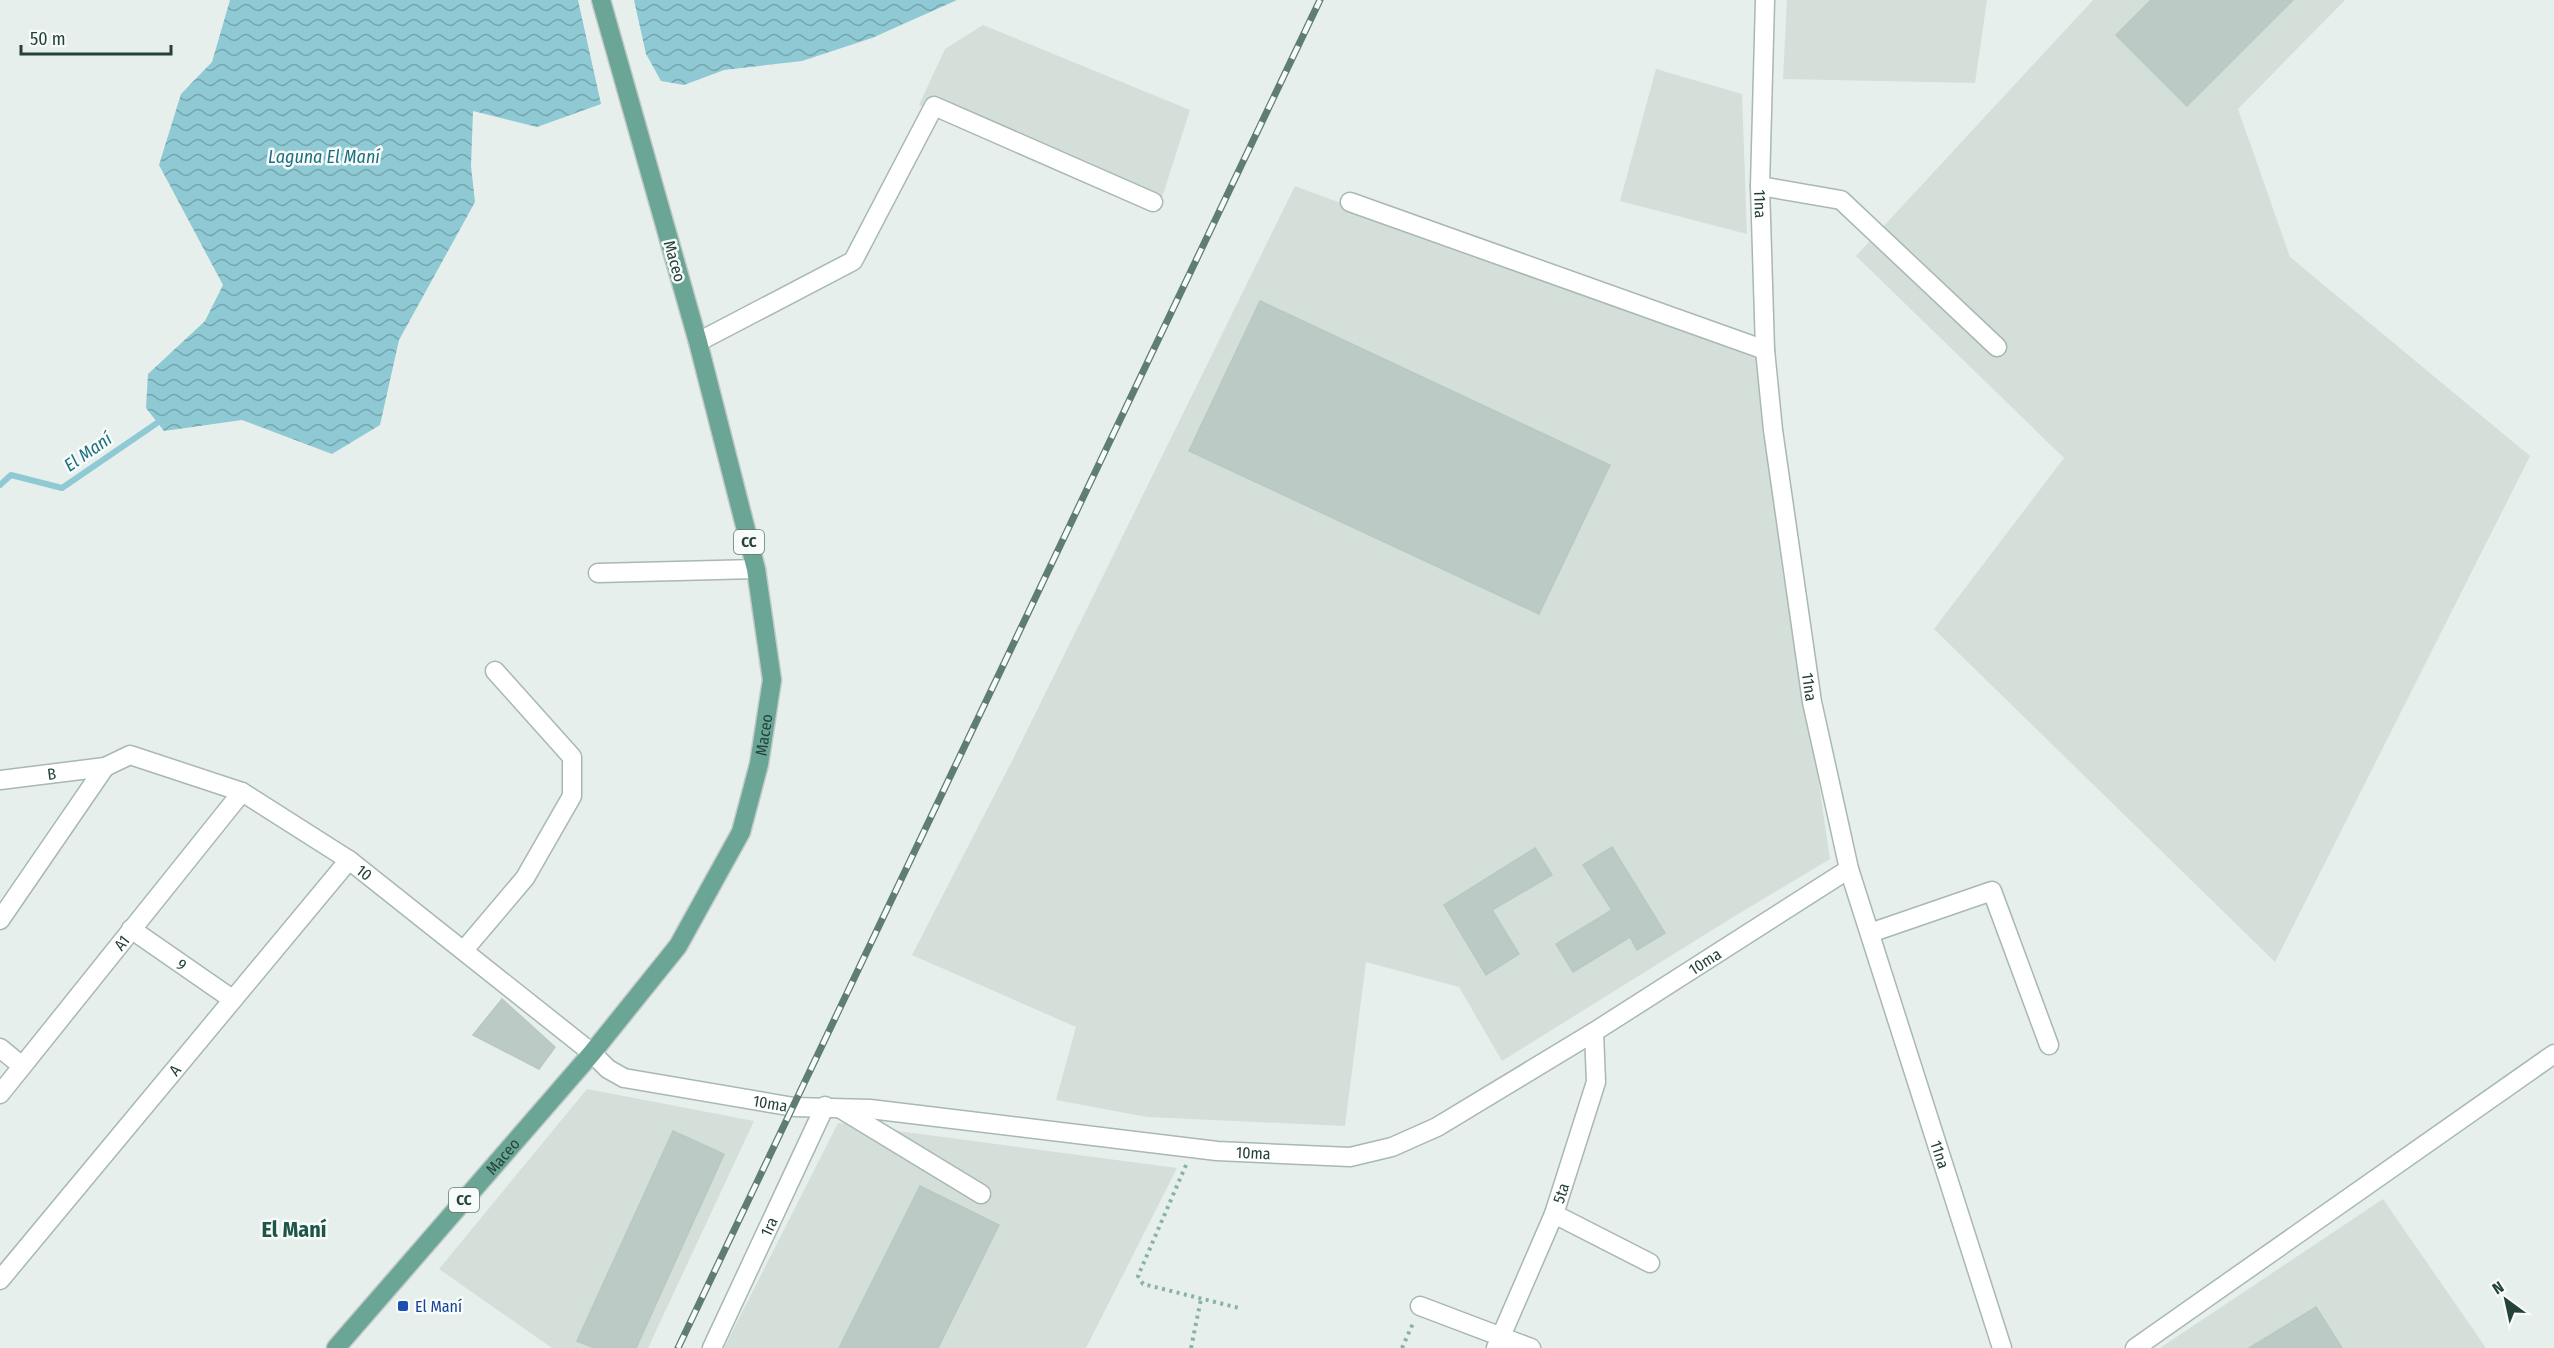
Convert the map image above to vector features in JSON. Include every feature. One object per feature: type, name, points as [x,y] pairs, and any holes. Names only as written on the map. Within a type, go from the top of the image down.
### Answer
[{"type":"main road","name":"Maceo","points":[[336,1348],[592,1053],[678,946],[741,832],[759,764],[772,680],[756,569],[698,342],[601,0]]},
{"type":"street","name":"11na","points":[[1765,0],[1760,186],[1765,350],[1773,430],[1812,702],[1849,869],[2002,1348]]},
{"type":"street","points":[[698,342],[853,261],[934,106],[1153,202]]},
{"type":"street","points":[[1760,186],[1841,200],[1997,347]]},
{"type":"street","points":[[1350,202],[1765,350]]},
{"type":"street","points":[[597,573],[756,569]]},
{"type":"street","points":[[464,950],[525,878],[572,796],[572,757],[495,671]]},
{"type":"street","name":"10","points":[[105,767],[130,755],[242,792],[349,860],[592,1053]]},
{"type":"street","points":[[0,920],[105,767]]},
{"type":"street","name":"B","points":[[0,780],[105,767]]},
{"type":"street","name":"A1","points":[[0,1094],[242,792]]},
{"type":"street","name":"A","points":[[0,1280],[349,860]]},
{"type":"street","name":"10ma","points":[[592,1053],[608,1070],[624,1078],[794,1107],[870,1109],[1194,1148],[1350,1157],[1392,1147],[1437,1127],[1594,1032],[1849,869]]},
{"type":"street","points":[[1870,933],[1992,891],[2049,1045]]},
{"type":"street","name":"9","points":[[131,929],[232,999]]},
{"type":"street","name":"5ta","points":[[1498,1343],[1554,1214],[1596,1082],[1594,1032]]},
{"type":"street","points":[[0,1048],[22,1066]]},
{"type":"street","points":[[2135,1348],[2554,1054]]},
{"type":"street","points":[[831,1107],[981,1194]]},
{"type":"street","name":"1ra","points":[[712,1348],[831,1107]]},
{"type":"street","points":[[1554,1214],[1650,1263]]},
{"type":"street","points":[[1420,1306],[1498,1343],[1531,1348]]},
{"type":"path","points":[[1194,1148],[1138,1276],[1143,1284],[1239,1308]]},
{"type":"path","points":[[1191,1348],[1201,1299]]},
{"type":"path","points":[[1402,1348],[1420,1306]]},
{"type":"shaded area","points":[[1787,0],[1987,0],[1975,83],[1783,79]]},
{"type":"shaded area","points":[[2093,0],[2345,0],[2238,109],[2290,257],[2530,456],[2275,962],[1934,629],[2064,458],[1856,256]]},
{"type":"shaded area","points":[[983,25],[1190,110],[1158,210],[919,105],[945,49]]},
{"type":"shaded area","points":[[1656,69],[1742,94],[1747,234],[1620,201]]},
{"type":"shaded area","points":[[1295,186],[1756,358],[1830,859],[1502,1061],[1459,987],[1366,962],[1345,1126],[1147,1117],[1056,1100],[1076,1027],[912,955],[1011,763]]},
{"type":"shaded area","points":[[587,1089],[754,1121],[648,1348],[552,1348],[439,1269]]},
{"type":"shaded area","points":[[838,1123],[1177,1168],[1086,1348],[724,1348]]},
{"type":"shaded area","points":[[2383,1199],[2486,1348],[2160,1348]]},
{"type":"water","name":"Laguna El Maní","points":[[230,0],[578,0],[601,104],[537,127],[473,111],[471,166],[475,202],[399,340],[380,425],[332,454],[242,420],[164,431],[146,408],[148,374],[205,321],[223,285],[159,165],[181,94],[212,62]]},
{"type":"water","points":[[634,0],[957,0],[872,38],[802,61],[724,70],[684,85],[661,81],[646,54]]},
{"type":"building","points":[[2151,0],[2293,0],[2187,106],[2116,35]]},
{"type":"building","points":[[1260,301],[1610,465],[1539,614],[1189,451]]},
{"type":"building","points":[[1612,847],[1665,933],[1637,950],[1630,937],[1573,972],[1556,944],[1612,910],[1583,865]]},
{"type":"building","points":[[1535,848],[1552,875],[1492,910],[1519,954],[1486,975],[1444,905]]},
{"type":"building","points":[[502,999],[555,1047],[539,1069],[473,1035]]},
{"type":"building","points":[[673,1131],[724,1154],[636,1348],[594,1348],[577,1341]]},
{"type":"building","points":[[920,1186],[999,1225],[938,1348],[839,1348]]},
{"type":"building","points":[[2316,1307],[2342,1348],[2249,1348]]},
{"type":"waterway","name":"El Maní","points":[[0,485],[11,475],[62,488],[157,423]]},
{"type":"railway","points":[[678,1348],[1320,0]]},
{"type":"place","name":"El Maní","points":[[403,1306]]},
{"type":"district","name":"El Maní","points":[[294,1229]]}]
